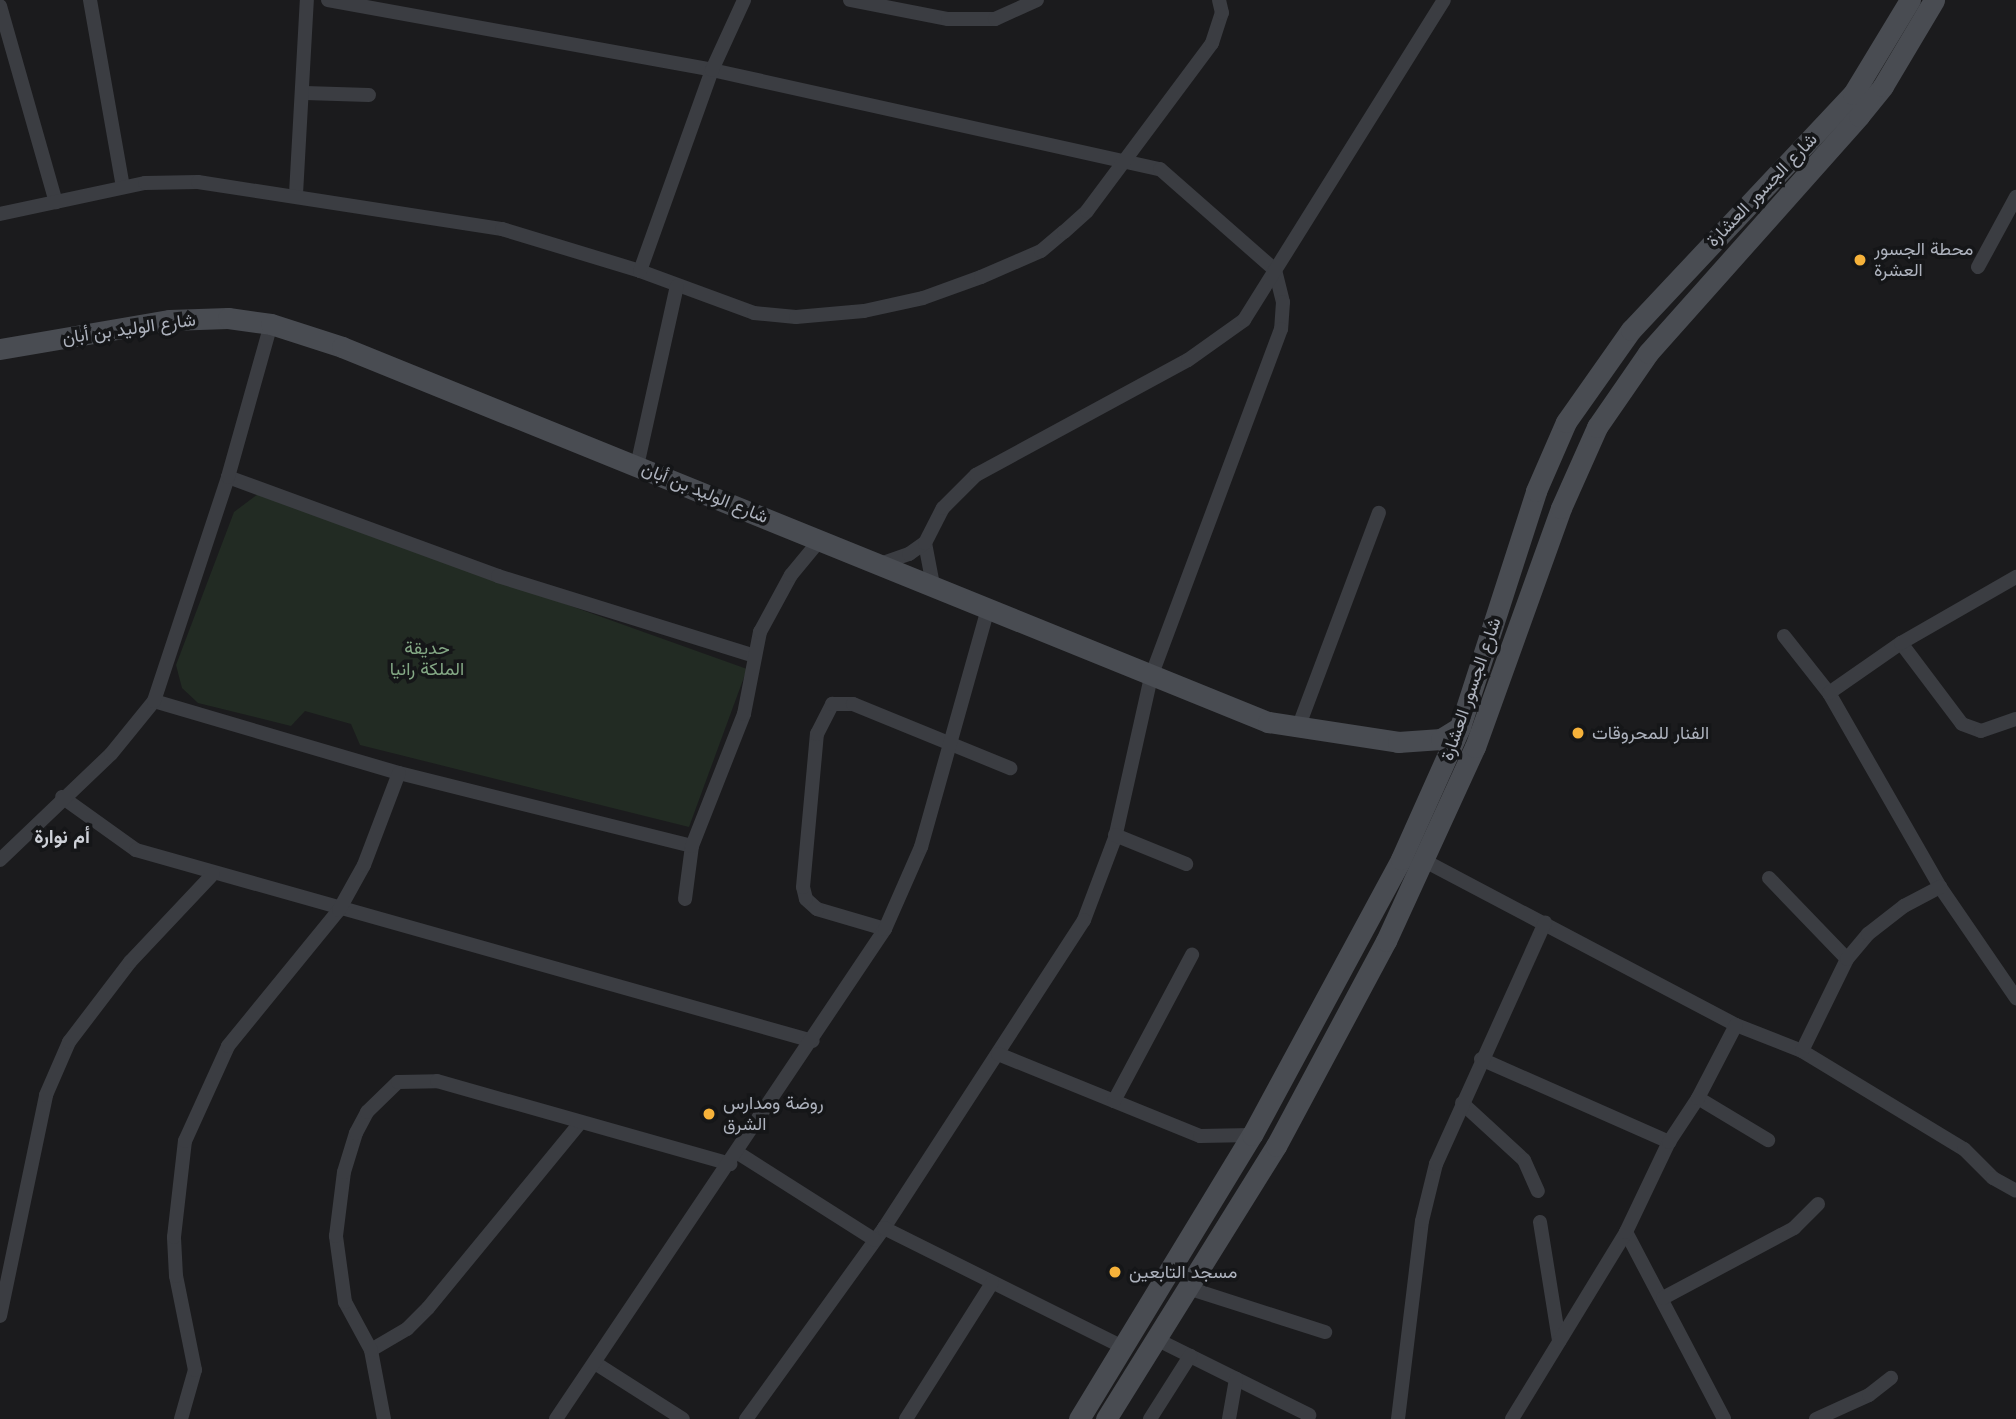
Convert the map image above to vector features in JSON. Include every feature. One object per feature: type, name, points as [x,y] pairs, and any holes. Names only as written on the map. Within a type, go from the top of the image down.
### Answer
[{"type":"main road","name":"شارع الجسور العشارة","points":[[1079,1419],[1125,1348],[1252,1136],[1366,930],[1439,779],[1460,727],[1545,468],[1587,387],[1682,273],[1853,94],[1910,0]]},
{"type":"main road","name":"شارع الجسور العشارة","points":[[1106,1419],[1191,1289],[1276,1146],[1386,940],[1475,747],[1561,508],[1597,427],[1648,353],[1859,116],[1890,75],[1934,0]]},
{"type":"main road","name":"شارع الوليد بن أبان","points":[[0,349],[169,320],[228,318],[271,324],[342,347],[820,540],[934,591],[1268,722],[1398,742],[1441,739],[1460,727]]},
{"type":"main road","name":"شارع الوليد بن أبان","points":[[1398,742],[1427,757],[1439,779]]},
{"type":"main road","points":[[1366,930],[1386,940]]},
{"type":"street","points":[[90,0],[122,187]]},
{"type":"street","points":[[296,194],[305,93],[307,0]]},
{"type":"street","points":[[328,0],[712,70],[1122,159],[1170,176],[1275,270],[1283,302],[1281,329],[1151,677],[1115,835],[1084,920],[880,1234],[746,1419]]},
{"type":"street","points":[[640,271],[712,70],[744,0],[753,0]]},
{"type":"street","points":[[850,0],[948,19],[995,19],[1037,0]]},
{"type":"street","points":[[0,214],[122,187],[198,182],[462,220],[640,271],[754,313],[796,317],[864,311],[923,298],[1041,251],[1087,211],[1122,159],[1212,43],[1222,13],[1219,0]]},
{"type":"street","points":[[877,565],[909,554],[925,543],[943,509],[976,475],[1231,332],[1259,299],[1444,0]]},
{"type":"street","points":[[0,6],[56,202]]},
{"type":"street","points":[[305,93],[369,94]]},
{"type":"street","points":[[1978,267],[2016,197]]},
{"type":"street","points":[[637,466],[677,286]]},
{"type":"street","points":[[0,859],[62,797],[111,754],[154,701],[228,477],[271,324]]},
{"type":"street","points":[[228,477],[498,576],[755,656]]},
{"type":"street","points":[[1298,727],[1380,513]]},
{"type":"street","points":[[685,899],[692,846],[744,713],[755,656],[776,600],[820,540]]},
{"type":"street","points":[[925,543],[934,591]]},
{"type":"street","points":[[1829,693],[1901,643],[2016,577]]},
{"type":"street","points":[[555,1419],[813,1041],[885,929],[913,869],[987,612]]},
{"type":"street","points":[[1784,636],[1829,693],[1940,887],[2016,998]]},
{"type":"street","points":[[1901,643],[1962,724],[1981,731],[2016,719]]},
{"type":"street","points":[[154,701],[399,773],[692,846]]},
{"type":"street","points":[[885,929],[817,909],[806,900],[803,887],[822,716],[832,704],[853,704],[1010,768]]},
{"type":"street","points":[[181,1419],[195,1370],[176,1276],[174,1237],[185,1141],[228,1045],[339,910],[364,864],[399,773]]},
{"type":"street","points":[[62,797],[136,850],[339,910],[813,1041]]},
{"type":"street","points":[[1115,835],[1186,864]]},
{"type":"street","points":[[1423,860],[1736,1025],[1802,1051],[1964,1149],[1993,1178],[2016,1191]]},
{"type":"street","points":[[0,1316],[46,1095],[69,1042],[130,962],[213,874]]},
{"type":"street","points":[[1769,878],[1847,959]]},
{"type":"street","points":[[1802,1051],[1847,959],[1885,920],[1940,887]]},
{"type":"street","points":[[1398,1419],[1423,1221],[1436,1164],[1481,1059],[1545,923]]},
{"type":"street","points":[[1114,1101],[1192,955]]},
{"type":"street","points":[[1512,1419],[1626,1232],[1669,1142],[1698,1098],[1736,1025]]},
{"type":"street","points":[[998,1055],[1208,1138],[1252,1136]]},
{"type":"street","points":[[1481,1059],[1669,1142]]},
{"type":"street","points":[[384,1419],[371,1350],[345,1302],[336,1236],[344,1172],[356,1133],[382,1095],[398,1082],[437,1081],[579,1124],[734,1158],[880,1234],[992,1283],[1125,1348]]},
{"type":"street","points":[[1698,1098],[1768,1140]]},
{"type":"street","points":[[1462,1103],[1524,1160],[1538,1191]]},
{"type":"street","points":[[371,1350],[401,1334],[428,1308],[579,1124]]},
{"type":"street","points":[[1663,1298],[1794,1228],[1818,1204]]},
{"type":"street","points":[[1539,1222],[1559,1340]]},
{"type":"street","points":[[1626,1232],[1663,1298],[1724,1419]]},
{"type":"street","points":[[906,1419],[992,1283]]},
{"type":"street","points":[[1191,1289],[1325,1332]]},
{"type":"street","points":[[1158,1340],[1309,1415]]},
{"type":"street","points":[[1150,1419],[1189,1356]]},
{"type":"street","points":[[594,1363],[683,1419]]},
{"type":"street","points":[[1815,1419],[1869,1395],[1891,1378]]},
{"type":"street","points":[[1229,1419],[1236,1379]]},
{"type":"green space","name":"حديقة الملكة رانيا","points":[[258,494],[747,669],[689,827],[360,745],[351,724],[305,711],[291,726],[198,703],[182,688],[176,665],[234,512]]},
{"type":"place","name":"محطة الجسور العشرة","points":[[1860,260]]},
{"type":"place","name":"الفنار للمحروقات","points":[[1578,733]]},
{"type":"place","name":"روضة ومدارس الشرق","points":[[709,1114]]},
{"type":"place","name":"مسجد التابعين","points":[[1115,1272]]},
{"type":"district","name":"أم نوارة","points":[[62,837]]}]
